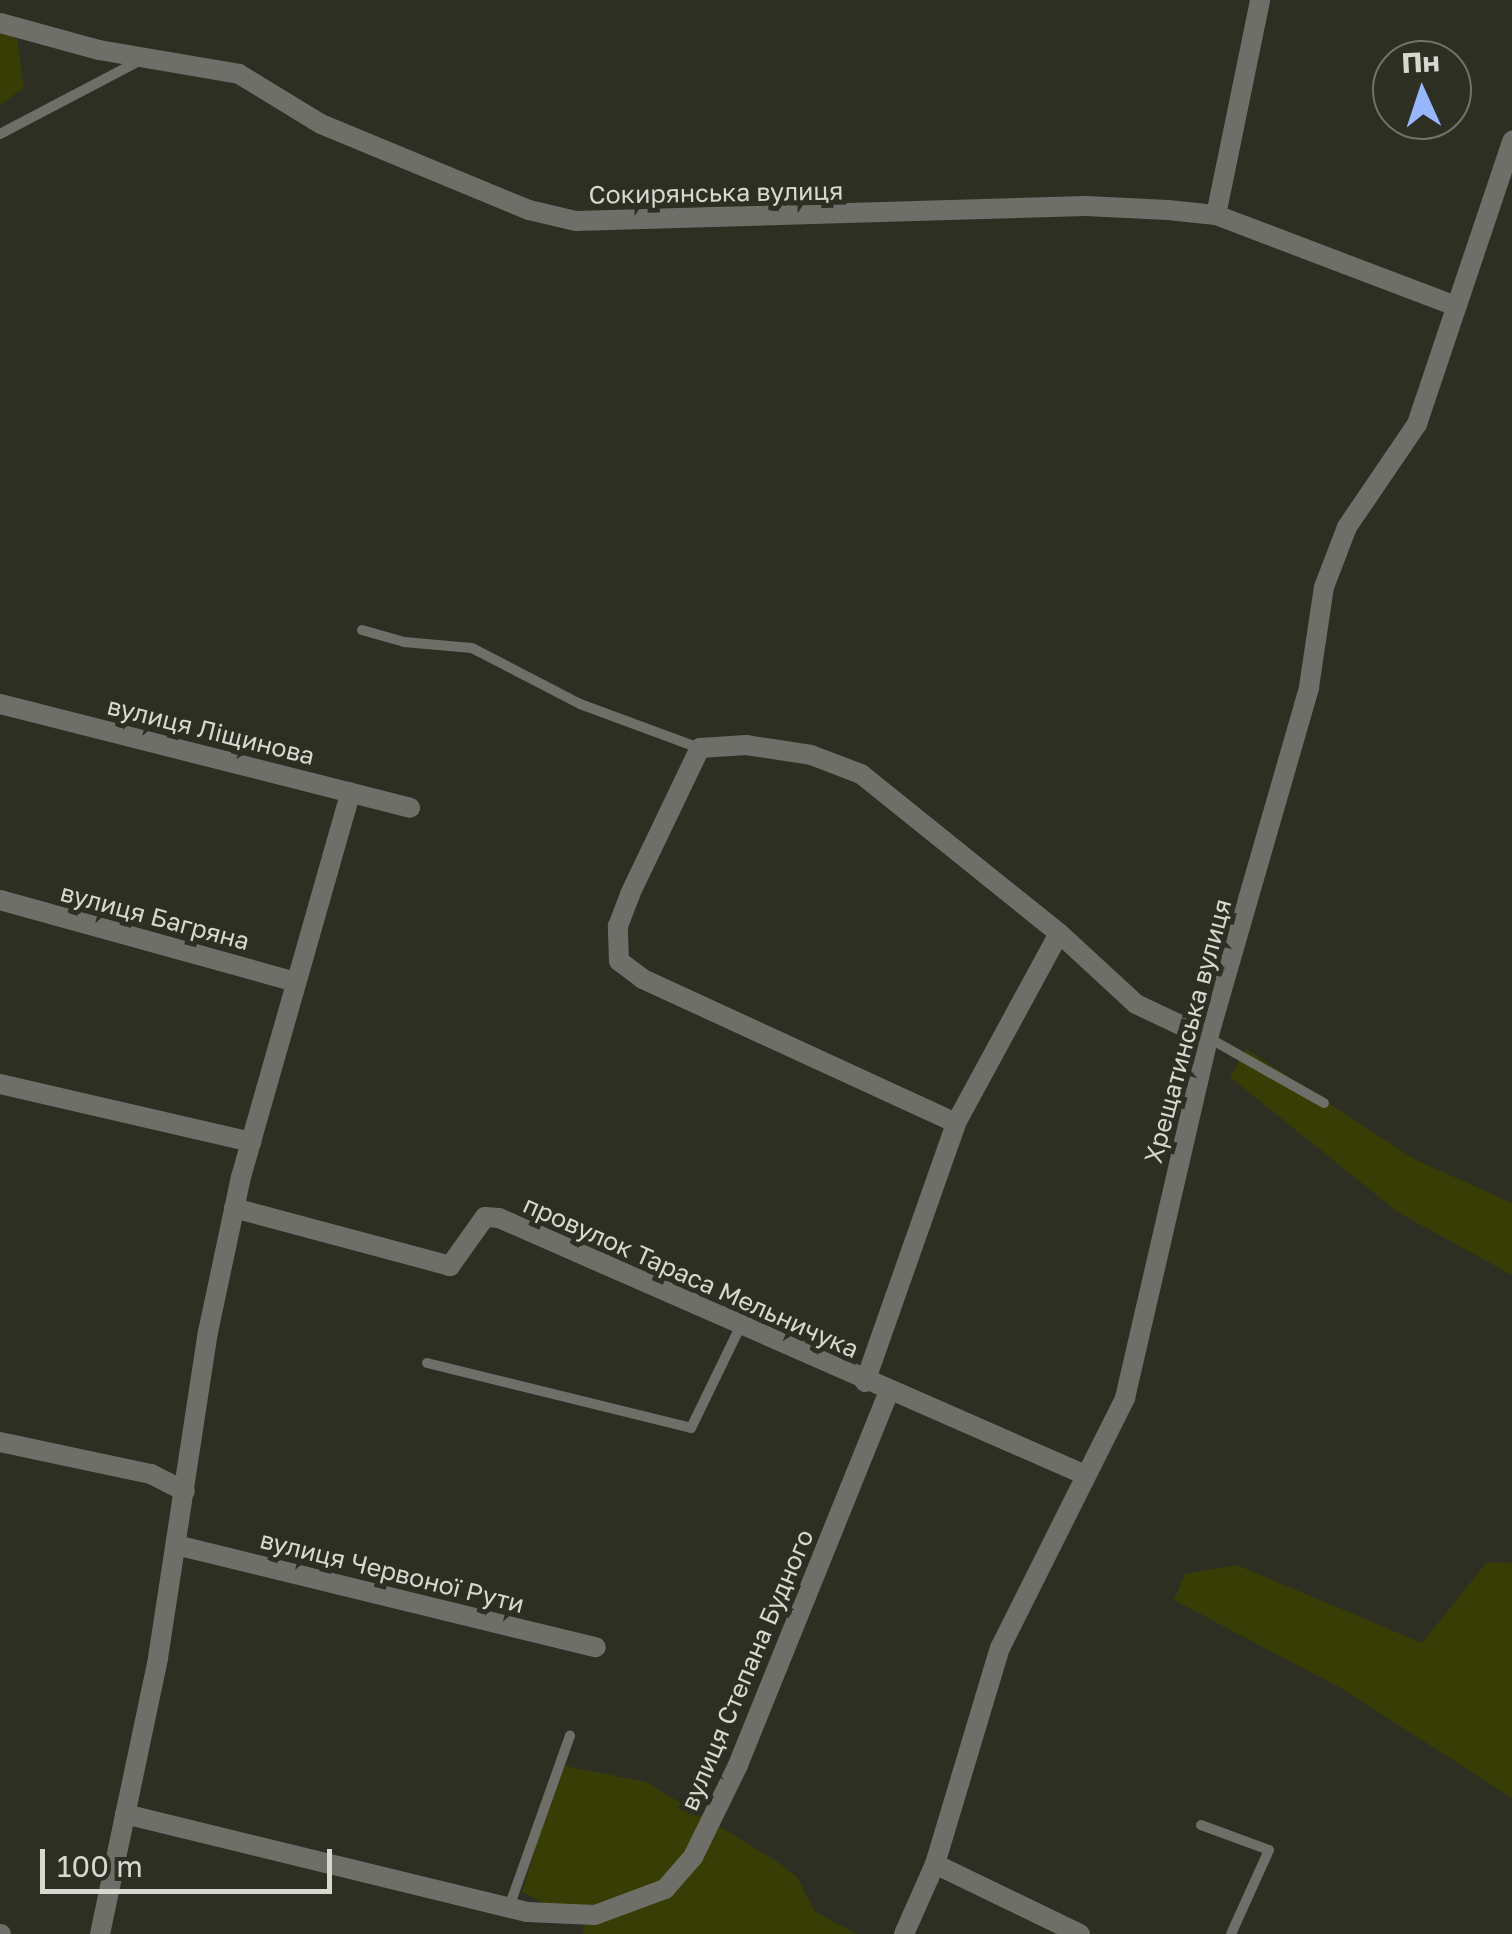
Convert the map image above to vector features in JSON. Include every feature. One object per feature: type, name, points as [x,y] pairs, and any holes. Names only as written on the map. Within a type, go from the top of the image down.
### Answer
[{"type":"street","points":[[1216,215],[1260,0]]},
{"type":"street","name":"Сокирянська вулиця","points":[[0,23],[239,74],[321,124],[528,210],[576,221],[1086,206],[1216,215],[1455,306]]},
{"type":"street","name":"Хрещатинська вулиця","points":[[904,1934],[935,1864],[1000,1648],[1124,1398],[1208,1038],[1309,687],[1324,587],[1347,528],[1417,424],[1512,141]]},
{"type":"street","name":"вулиця Ліщинова","points":[[0,704],[410,808]]},
{"type":"street","points":[[956,1123],[643,979],[619,961],[618,926],[630,894],[700,748],[746,745],[811,755],[861,774],[1059,933],[1136,1004],[1208,1038]]},
{"type":"street","points":[[100,1934],[176,1545],[234,1208],[351,792]]},
{"type":"street","name":"вулиця Багряна","points":[[0,900],[296,982]]},
{"type":"street","points":[[866,1382],[956,1123],[1059,933]]},
{"type":"street","points":[[0,1084],[251,1142]]},
{"type":"street","name":"провулок Тараса Мельничука","points":[[234,1208],[450,1266],[485,1216],[499,1218],[888,1392],[1083,1474]]},
{"type":"street","name":"вулиця Степана Будного","points":[[125,1814],[508,1907],[596,1914],[665,1889],[693,1856],[738,1765],[888,1392]]},
{"type":"street","points":[[0,1442],[152,1474],[185,1491]]},
{"type":"street","name":"вулиця Червоної Рути","points":[[176,1545],[596,1648]]},
{"type":"street","points":[[935,1864],[1080,1934]]},
{"type":"lane","points":[[0,134],[149,56]]},
{"type":"lane","points":[[362,630],[404,642],[472,648],[580,704],[700,748]]},
{"type":"lane","points":[[1208,1038],[1324,1104]]},
{"type":"lane","points":[[427,1363],[691,1428],[741,1324]]},
{"type":"lane","points":[[508,1907],[570,1736]]},
{"type":"lane","points":[[1201,1825],[1268,1850],[1231,1934]]},
{"type":"green space","points":[[0,25],[17,40],[24,88],[0,105]]},
{"type":"green space","points":[[1246,1049],[1414,1159],[1512,1203],[1512,1275],[1399,1213],[1230,1077]]},
{"type":"green space","points":[[1487,1562],[1512,1563],[1512,1798],[1344,1690],[1174,1600],[1185,1574],[1237,1565],[1422,1643]]},
{"type":"green space","points":[[560,1765],[646,1782],[776,1861],[797,1877],[815,1912],[857,1934],[583,1934],[585,1923],[522,1892]]}]
